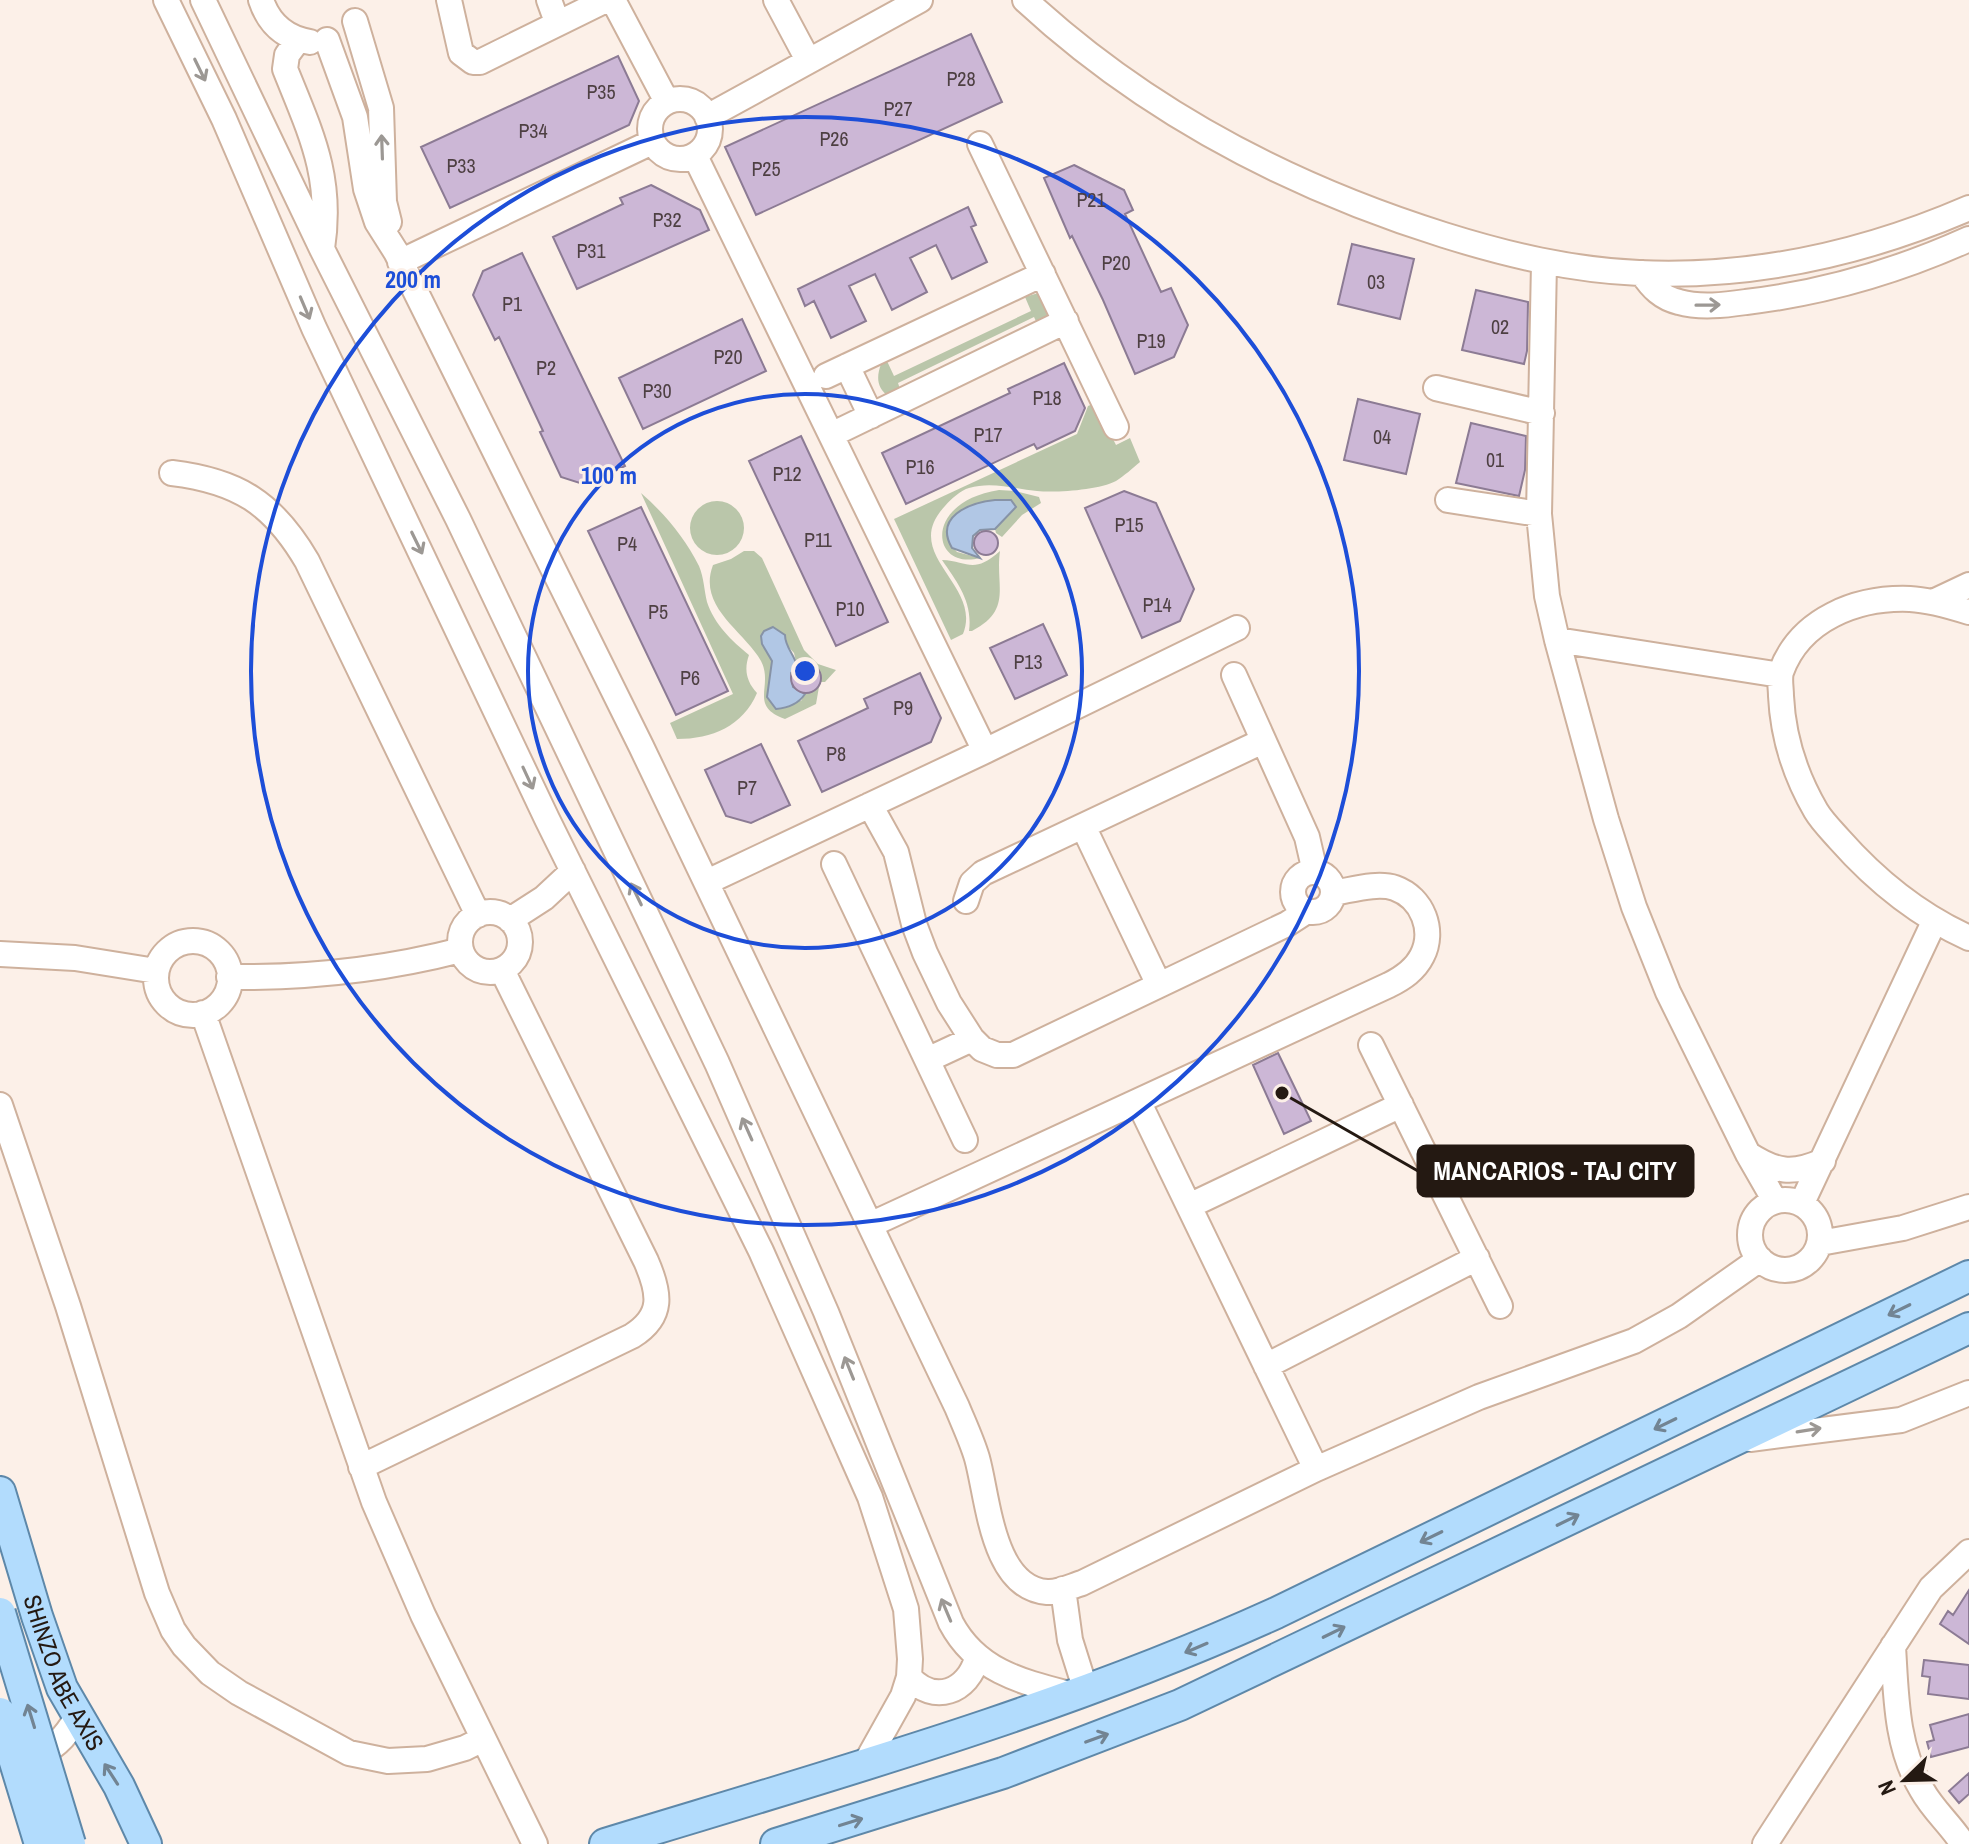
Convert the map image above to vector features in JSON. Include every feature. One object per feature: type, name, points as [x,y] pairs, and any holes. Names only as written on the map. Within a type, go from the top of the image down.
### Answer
[{"type":"main road","points":[[605,1844],[865,1764],[1080,1693],[1182,1654],[1276,1613],[1969,1276]]},
{"type":"main road","points":[[776,1844],[1003,1773],[1180,1705],[1969,1328]]},
{"type":"main road","name":"SHINZO ABE AXIS","points":[[0,1492],[62,1688],[119,1786],[146,1844]]},
{"type":"main road","name":"SHINZO ABE AXIS","points":[[0,1613],[70,1844]]},
{"type":"main road","points":[[0,1713],[40,1844]]},
{"type":"street","points":[[166,0],[224,119],[314,328],[573,871],[754,1237],[870,1497],[906,1609],[910,1641],[909,1677],[903,1696],[865,1764]]},
{"type":"street","points":[[203,0],[322,249],[464,532],[717,1063],[826,1312],[945,1611],[958,1635],[977,1658],[1007,1675],[1080,1693],[1063,1589]]},
{"type":"street","points":[[261,0],[278,29],[298,40],[327,40],[343,33],[359,10]]},
{"type":"street","points":[[449,0],[457,46],[473,62],[487,60],[552,28],[553,11],[606,0]]},
{"type":"street","points":[[613,0],[667,102]]},
{"type":"street","points":[[776,0],[808,60]]},
{"type":"street","points":[[707,117],[920,0]]},
{"type":"street","points":[[1025,0],[1123,81],[1226,146],[1302,182],[1382,214],[1544,263],[1642,273],[1737,270],[1804,260],[1899,235],[1969,208]]},
{"type":"street","points":[[359,10],[381,108],[384,202],[398,257]]},
{"type":"street","points":[[298,40],[287,55],[285,69],[323,170],[326,223],[322,249]]},
{"type":"street","points":[[327,40],[355,117],[366,189],[377,222],[398,257],[707,882],[957,1407],[977,1457],[1000,1554],[1011,1571],[1027,1584],[1046,1592],[1094,1578],[1316,1469],[1500,1388],[1634,1341],[1679,1316],[1760,1259]]},
{"type":"street","points":[[678,99],[690,101],[700,107],[707,117],[709,139],[695,156],[671,158],[660,152],[652,142],[651,120],[667,102],[678,99]]},
{"type":"street","points":[[398,257],[652,142]]},
{"type":"street","points":[[980,144],[1116,427]]},
{"type":"street","points":[[695,156],[985,751]]},
{"type":"street","points":[[1642,273],[1658,293],[1669,299],[1695,305],[1727,304],[1822,289],[1910,263],[1969,239]]},
{"type":"street","points":[[1544,263],[1539,514],[1547,596],[1557,640],[1606,819],[1634,907],[1668,992],[1748,1154],[1775,1201]]},
{"type":"street","points":[[871,416],[837,371],[1043,274]]},
{"type":"street","points":[[831,435],[1066,321]]},
{"type":"street","points":[[1436,388],[1542,413]]},
{"type":"street","points":[[172,473],[209,479],[244,492],[274,514],[297,543],[478,915]]},
{"type":"street","points":[[1448,500],[1539,514]]},
{"type":"street","points":[[1933,602],[1969,585]]},
{"type":"street","points":[[1969,612],[1908,599],[1873,602],[1839,611],[1813,626],[1793,648],[1780,675],[1782,724],[1795,771],[1818,814],[1894,894],[1934,922],[1969,938]]},
{"type":"street","points":[[707,882],[1237,628]]},
{"type":"street","points":[[1557,640],[1780,675]]},
{"type":"street","points":[[1234,675],[1307,837],[1315,872]]},
{"type":"street","points":[[966,901],[972,883],[983,873],[1263,741]]},
{"type":"street","points":[[870,805],[896,852],[914,924],[925,953],[949,1003],[972,1039],[989,1053],[1013,1055],[1287,924],[1307,911],[1324,908],[1333,893]]},
{"type":"street","points":[[1083,826],[1159,985]]},
{"type":"street","points":[[834,864],[965,1140]]},
{"type":"street","points":[[510,920],[544,898],[573,871]]},
{"type":"street","points":[[1307,911],[1295,900],[1293,888],[1304,874],[1315,872],[1326,877],[1333,893]]},
{"type":"street","points":[[870,1225],[1139,1103],[1389,985],[1412,970],[1427,945],[1428,931],[1425,917],[1407,895],[1395,888],[1381,886],[1333,893]]},
{"type":"street","points":[[494,913],[510,920],[519,934],[515,959],[502,970],[486,972],[470,965],[461,950],[465,926],[478,915],[494,913]]},
{"type":"street","points":[[1802,1203],[1934,922]]},
{"type":"street","points":[[196,941],[219,953],[228,968],[229,977],[225,995],[212,1009],[184,1014],[168,1006],[158,990],[156,971],[170,948],[196,941]]},
{"type":"street","points":[[229,977],[339,974],[416,962],[461,950]]},
{"type":"street","points":[[0,954],[75,958],[156,971]]},
{"type":"street","points":[[361,1467],[632,1336],[645,1327],[654,1314],[655,1289],[646,1261],[502,970]]},
{"type":"street","points":[[203,1013],[361,1467],[423,1615],[535,1844]]},
{"type":"street","points":[[927,1060],[972,1039]]},
{"type":"street","points":[[1371,1045],[1500,1306]]},
{"type":"street","points":[[1139,1103],[1316,1469]]},
{"type":"street","points":[[0,1105],[68,1306],[157,1593],[184,1646],[224,1684],[349,1753],[388,1761],[417,1760],[446,1755],[483,1739]]},
{"type":"street","points":[[1189,1206],[1401,1105]]},
{"type":"street","points":[[1748,1154],[1765,1165],[1784,1170],[1805,1169],[1823,1161]]},
{"type":"street","points":[[1789,1199],[1802,1203],[1814,1213],[1820,1227],[1820,1243],[1814,1256],[1802,1266],[1788,1270],[1773,1268],[1760,1259],[1752,1247],[1750,1233],[1753,1219],[1762,1208],[1775,1201],[1789,1199]]},
{"type":"street","points":[[1820,1243],[1903,1228],[1969,1207]]},
{"type":"street","points":[[1266,1366],[1477,1258]]},
{"type":"street","points":[[1732,1442],[1826,1427],[1901,1420],[1969,1393]]},
{"type":"street","points":[[1765,1844],[1931,1588],[1969,1552]]},
{"type":"street","points":[[1893,1646],[1897,1713],[1903,1743],[1919,1786],[1963,1844]]},
{"type":"street","points":[[909,1677],[929,1692],[954,1691],[972,1674],[977,1658]]},
{"type":"street","points":[[0,1763],[29,1761],[47,1751],[66,1737],[77,1717]]},
{"type":"green space","points":[[1045,291],[1058,308],[1040,330],[1034,317],[898,383],[903,398],[889,397],[882,390],[878,378],[881,364],[887,361],[894,376],[1031,311],[1025,297]]},
{"type":"green space","points":[[1095,403],[1116,445],[1130,438],[1140,462],[1122,477],[1099,487],[1066,491],[1037,491],[995,485],[969,488],[945,506],[933,524],[931,540],[936,555],[962,600],[966,616],[963,634],[951,640],[894,519],[1077,434],[1088,406]]},
{"type":"green space","points":[[999,490],[1039,497],[1041,503],[1022,515],[1002,537],[995,529],[1016,507],[1011,500],[987,501],[949,543],[957,552],[980,558],[964,559],[951,555],[944,545],[942,533],[946,520],[974,497]]},
{"type":"green space","points":[[641,493],[666,518],[687,546],[699,566],[714,618],[749,655],[747,675],[757,693],[744,714],[714,733],[677,739],[670,723],[733,694]]},
{"type":"green space","points":[[717,501],[736,509],[744,528],[736,547],[717,555],[698,547],[690,528],[698,509]]},
{"type":"green space","points":[[744,551],[754,551],[762,558],[804,650],[818,664],[836,670],[825,682],[821,682],[816,667],[807,663],[797,666],[794,653],[785,643],[762,644],[772,666],[767,691],[801,701],[805,694],[819,687],[816,704],[785,719],[767,708],[761,661],[725,618],[711,594],[713,565]]},
{"type":"green space","points":[[1000,551],[998,606],[985,623],[969,631],[966,602],[942,560],[977,565]]},
{"type":"water","points":[[995,500],[1011,500],[1016,507],[995,529],[980,530],[973,536],[972,548],[980,558],[952,548],[947,528],[951,520],[965,508]]},
{"type":"water","points":[[773,627],[785,635],[796,662],[797,666],[791,673],[793,687],[805,694],[793,704],[776,709],[767,697],[772,661],[761,636]]},
{"type":"building","points":[[971,34],[1002,102],[756,215],[725,147]]},
{"type":"building","points":[[618,56],[639,101],[629,125],[450,208],[421,147]]},
{"type":"building","points":[[1074,165],[1124,190],[1133,210],[1125,214],[1161,292],[1171,288],[1188,325],[1174,357],[1135,374],[1044,178]]},
{"type":"building","points":[[651,185],[700,210],[709,230],[577,289],[553,237],[623,204],[620,198]]},
{"type":"building","points":[[968,207],[976,225],[971,227],[987,262],[952,279],[936,245],[910,258],[927,292],[892,310],[875,274],[849,286],[866,321],[831,338],[814,301],[805,306],[798,289]]},
{"type":"building","points":[[1352,244],[1414,259],[1400,319],[1338,304]]},
{"type":"building","points":[[522,253],[625,466],[586,485],[561,477],[499,337],[495,340],[473,295],[483,271]]},
{"type":"building","points":[[1476,290],[1528,302],[1524,364],[1462,350]]},
{"type":"building","points":[[742,319],[766,371],[643,429],[619,378]]},
{"type":"building","points":[[1064,363],[1085,408],[1075,431],[1037,449],[1034,444],[906,504],[882,453],[1010,393],[1008,389]]},
{"type":"building","points":[[1358,399],[1420,414],[1406,474],[1344,460]]},
{"type":"building","points":[[1471,423],[1526,436],[1525,470],[1519,496],[1456,483]]},
{"type":"building","points":[[801,436],[888,622],[836,646],[749,461]]},
{"type":"building","points":[[1124,491],[1156,503],[1194,589],[1180,621],[1142,638],[1085,508]]},
{"type":"building","points":[[641,507],[728,691],[676,715],[588,531]]},
{"type":"building","points":[[986,531],[995,534],[998,543],[995,552],[986,555],[977,552],[974,543],[977,534]]},
{"type":"building","points":[[1043,624],[1067,675],[1015,699],[990,648]]},
{"type":"building","points":[[806,663],[817,667],[821,678],[817,689],[806,693],[795,689],[791,678],[795,667]]},
{"type":"building","points":[[920,673],[941,718],[931,742],[822,792],[798,741],[868,708],[864,699]]},
{"type":"building","points":[[761,744],[790,805],[751,823],[726,816],[705,770]]},
{"type":"building","points":[[1278,1053],[1311,1121],[1284,1134],[1253,1065]]},
{"type":"building","points":[[1969,1590],[1969,1644],[1940,1624],[1948,1611],[1953,1615]]},
{"type":"building","points":[[1924,1660],[1969,1665],[1969,1699],[1928,1694],[1930,1677],[1922,1676]]},
{"type":"building","points":[[1969,1714],[1969,1747],[1931,1757],[1927,1742],[1934,1740],[1930,1725]]},
{"type":"building","points":[[1969,1773],[1969,1794],[1959,1803],[1949,1791]]},
{"type":"place","name":"MANCARIOS - TAJ CITY","points":[[1282,1093]]}]
